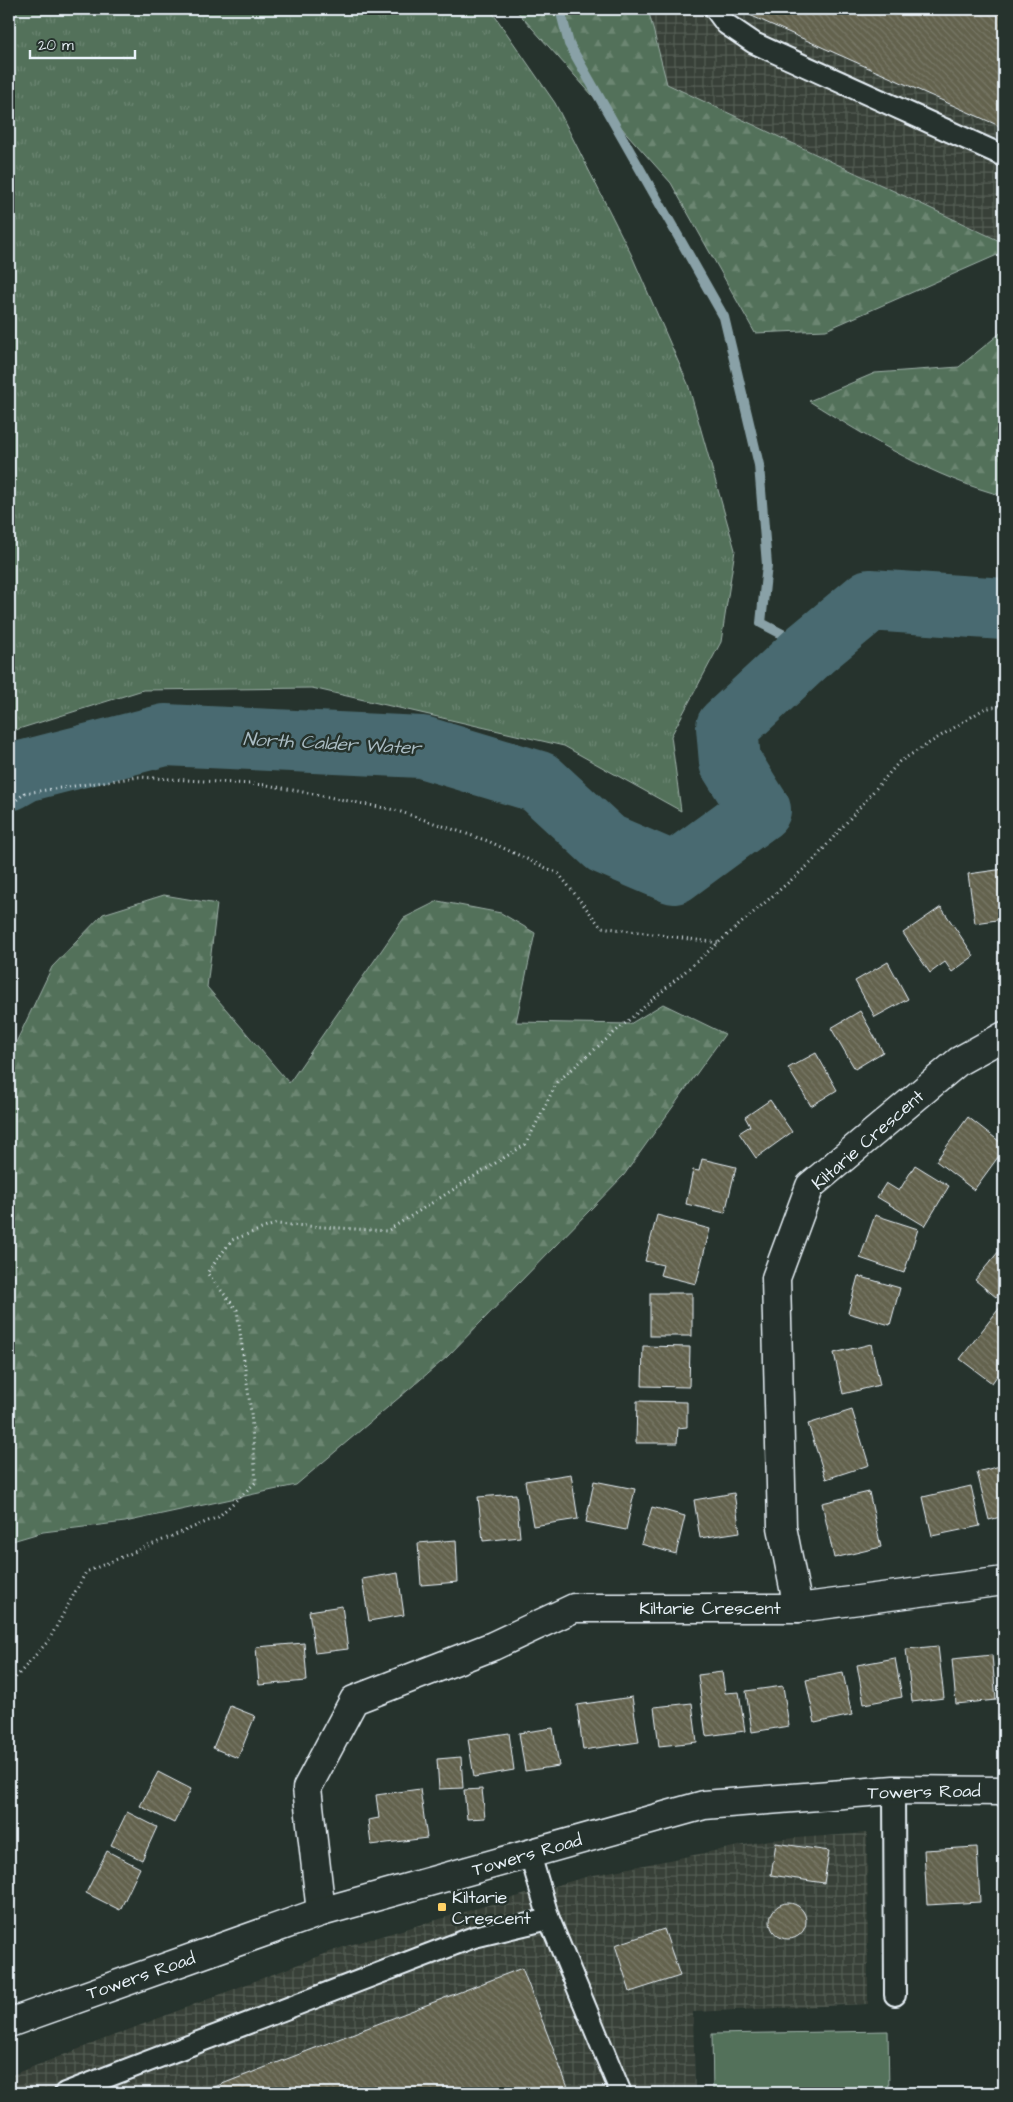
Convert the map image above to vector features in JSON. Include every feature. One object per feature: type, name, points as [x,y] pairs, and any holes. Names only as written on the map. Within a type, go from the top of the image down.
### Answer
[{"type":"street","name":"Kiltarie Crescent","points":[[798,1608],[782,1527],[776,1278],[810,1186],[960,1061],[1004,1036]]},
{"type":"street","name":"Kiltarie Crescent","points":[[322,1912],[307,1788],[354,1700],[493,1646],[574,1608],[798,1608],[1004,1581]]},
{"type":"street","name":"Towers Road","points":[[9,2023],[322,1912],[704,1805],[894,1790],[1004,1790]]},
{"type":"lane","points":[[715,9],[726,24],[754,43],[1004,156]]},
{"type":"lane","points":[[894,1790],[895,1995]]},
{"type":"lane","points":[[530,1854],[549,1919],[621,2093]]},
{"type":"lane","points":[[66,2093],[474,1936],[549,1919]]},
{"type":"path","points":[[9,1685],[49,1640],[86,1572],[218,1517],[256,1482],[251,1412],[237,1310],[207,1273],[232,1240],[274,1224],[387,1231],[526,1144],[557,1082],[812,862],[899,762],[984,708],[1004,705]]},
{"type":"path","points":[[9,806],[25,793],[139,778],[267,785],[386,808],[488,841],[559,874],[601,927],[720,943]]},
{"type":"shaded area","points":[[648,9],[1004,9],[1004,243],[667,84]]},
{"type":"shaded area","points":[[867,1833],[868,2004],[693,2012],[695,2093],[9,2093],[9,2076],[343,1947],[589,1876],[769,1840]]},
{"type":"green space","points":[[9,9],[490,9],[555,103],[631,254],[688,384],[735,550],[721,642],[671,736],[681,811],[564,746],[312,688],[143,690],[9,732]]},
{"type":"green space","points":[[515,9],[648,9],[667,84],[1004,243],[1004,252],[826,330],[755,333],[671,183]]},
{"type":"green space","points":[[1004,330],[1004,496],[953,479],[903,456],[809,401],[875,373],[959,367]]},
{"type":"green space","points":[[164,895],[217,904],[207,987],[289,1083],[404,918],[438,901],[501,913],[535,933],[516,1022],[630,1024],[663,1004],[725,1034],[624,1175],[447,1357],[296,1485],[125,1522],[43,1532],[9,1542],[9,1057],[52,967],[103,914]]},
{"type":"green space","points":[[888,2031],[889,2093],[713,2093],[712,2034]]},
{"type":"building","points":[[736,9],[1004,9],[1004,128]]},
{"type":"building","points":[[1004,869],[1004,919],[975,923],[968,874]]},
{"type":"building","points":[[941,907],[974,956],[952,972],[945,962],[930,973],[903,933]]},
{"type":"building","points":[[888,962],[908,999],[875,1017],[855,981]]},
{"type":"building","points":[[860,1011],[883,1052],[855,1069],[831,1028]]},
{"type":"building","points":[[816,1053],[837,1090],[811,1106],[788,1068]]},
{"type":"building","points":[[770,1100],[792,1132],[756,1158],[739,1133],[750,1126],[745,1117]]},
{"type":"building","points":[[968,1117],[1004,1145],[1004,1149],[974,1190],[936,1161]]},
{"type":"building","points":[[702,1159],[736,1167],[725,1213],[686,1204],[693,1170],[699,1171]]},
{"type":"building","points":[[915,1165],[949,1186],[925,1226],[877,1197],[886,1183],[899,1191]]},
{"type":"building","points":[[657,1215],[710,1229],[696,1284],[660,1275],[663,1265],[645,1261]]},
{"type":"building","points":[[875,1215],[918,1229],[904,1273],[860,1258]]},
{"type":"building","points":[[1004,1245],[1004,1288],[996,1297],[975,1280]]},
{"type":"building","points":[[858,1276],[900,1288],[890,1325],[848,1313]]},
{"type":"building","points":[[650,1293],[692,1293],[692,1336],[650,1336]]},
{"type":"building","points":[[1001,1306],[1004,1309],[1004,1366],[992,1383],[960,1359]]},
{"type":"building","points":[[871,1344],[880,1385],[843,1394],[834,1353]]},
{"type":"building","points":[[643,1346],[690,1347],[689,1387],[642,1386]]},
{"type":"building","points":[[637,1401],[687,1402],[687,1427],[678,1428],[677,1443],[636,1443]]},
{"type":"building","points":[[852,1410],[869,1465],[826,1479],[808,1424]]},
{"type":"building","points":[[1004,1465],[1004,1516],[989,1520],[977,1472]]},
{"type":"building","points":[[571,1474],[578,1519],[533,1526],[525,1481]]},
{"type":"building","points":[[594,1481],[635,1489],[626,1530],[586,1522]]},
{"type":"building","points":[[971,1486],[980,1526],[932,1536],[923,1497]]},
{"type":"building","points":[[869,1492],[881,1547],[834,1558],[822,1503]]},
{"type":"building","points":[[734,1493],[740,1532],[700,1538],[694,1500]]},
{"type":"building","points":[[516,1494],[520,1537],[483,1541],[478,1497]]},
{"type":"building","points":[[652,1507],[685,1516],[676,1554],[641,1544]]},
{"type":"building","points":[[456,1540],[458,1582],[421,1585],[418,1543]]},
{"type":"building","points":[[398,1573],[404,1615],[369,1621],[362,1579]]},
{"type":"building","points":[[342,1606],[348,1649],[315,1653],[309,1611]]},
{"type":"building","points":[[304,1643],[307,1681],[259,1685],[256,1647]]},
{"type":"building","points":[[938,1646],[944,1698],[912,1702],[906,1649]]},
{"type":"building","points":[[992,1655],[996,1700],[956,1704],[952,1659]]},
{"type":"building","points":[[895,1658],[902,1697],[864,1704],[857,1665]]},
{"type":"building","points":[[1004,1662],[1004,1690],[998,1664]]},
{"type":"building","points":[[722,1672],[725,1693],[739,1692],[745,1731],[706,1736],[698,1675]]},
{"type":"building","points":[[843,1673],[852,1715],[815,1723],[806,1680]]},
{"type":"building","points":[[783,1686],[789,1726],[752,1732],[746,1691]]},
{"type":"building","points":[[632,1697],[639,1742],[583,1750],[577,1705]]},
{"type":"building","points":[[692,1703],[697,1742],[659,1746],[654,1707]]},
{"type":"building","points":[[230,1706],[255,1716],[238,1758],[213,1748]]},
{"type":"building","points":[[553,1728],[559,1766],[525,1771],[519,1733]]},
{"type":"building","points":[[509,1733],[514,1770],[474,1777],[468,1739]]},
{"type":"building","points":[[461,1757],[463,1788],[439,1789],[437,1759]]},
{"type":"building","points":[[158,1772],[191,1789],[174,1823],[140,1806]]},
{"type":"building","points":[[420,1789],[427,1838],[371,1845],[368,1820],[379,1818],[376,1795]]},
{"type":"building","points":[[482,1789],[485,1818],[467,1819],[464,1790]]},
{"type":"building","points":[[127,1812],[157,1827],[142,1860],[111,1845]]},
{"type":"building","points":[[776,1843],[829,1851],[824,1883],[771,1875]]},
{"type":"building","points":[[977,1847],[980,1902],[927,1905],[924,1850]]},
{"type":"building","points":[[107,1851],[140,1868],[120,1910],[86,1893]]},
{"type":"building","points":[[788,1903],[795,1904],[801,1908],[805,1914],[805,1928],[801,1934],[795,1938],[788,1939],[781,1938],[775,1934],[771,1928],[770,1921],[771,1914],[775,1908],[781,1904]]},
{"type":"building","points":[[664,1929],[680,1976],[630,1992],[615,1945]]},
{"type":"building","points":[[522,1968],[570,2093],[199,2093]]},
{"type":"waterway","points":[[560,9],[569,44],[724,317],[759,465],[767,565],[761,623],[811,649]]},
{"type":"waterway","name":"North Calder Water","points":[[9,780],[25,771],[165,735],[422,747],[539,782],[606,844],[674,873],[760,810],[730,762],[727,727],[811,649],[870,600],[1004,609]]},
{"type":"place","name":"Kiltarie Crescent","points":[[442,1907]]}]
